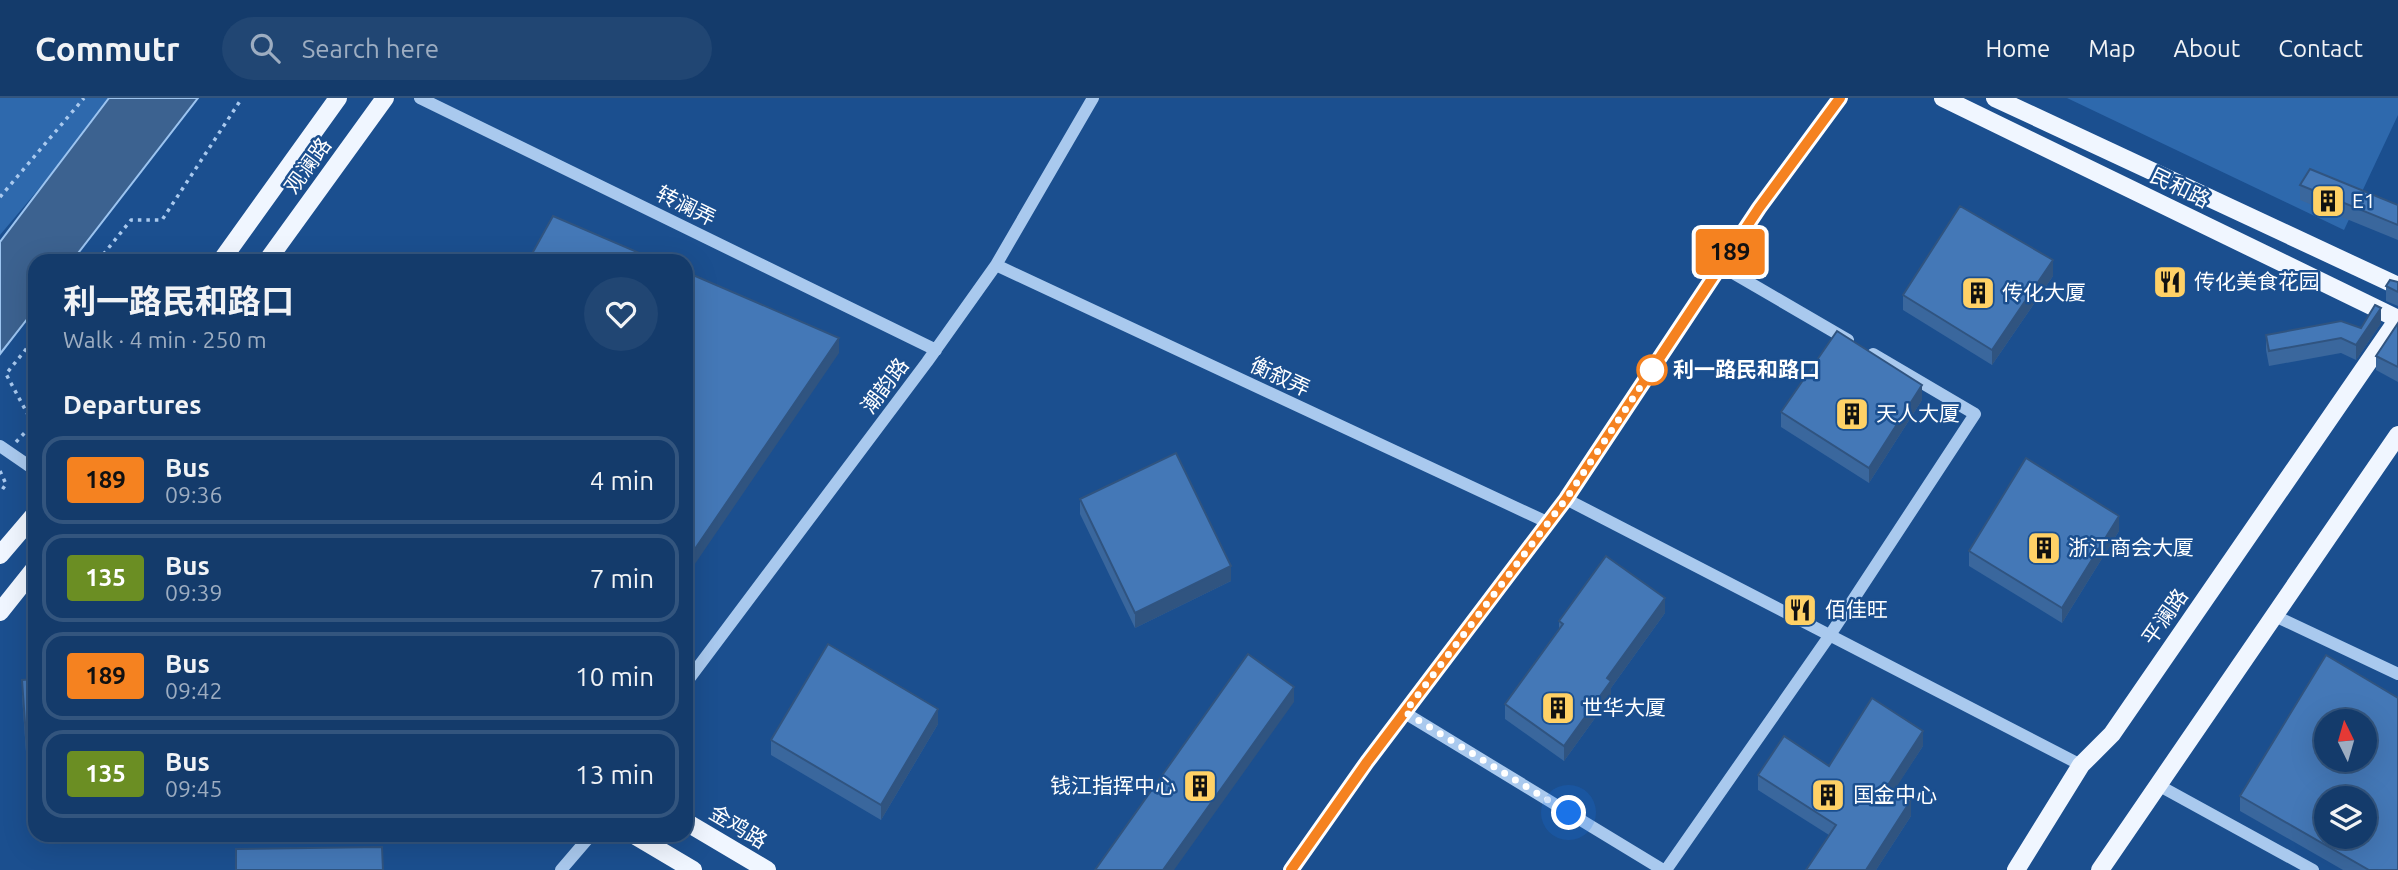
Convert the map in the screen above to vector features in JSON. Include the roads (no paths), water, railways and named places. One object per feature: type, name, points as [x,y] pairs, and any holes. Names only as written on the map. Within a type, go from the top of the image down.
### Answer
[{"type":"main road","name":"观澜路","points":[[226,254],[338,98]]},
{"type":"main road","name":"观澜路","points":[[272,254],[385,98]]},
{"type":"main road","name":"民和路","points":[[1943,98],[2398,320]]},
{"type":"main road","name":"民和路","points":[[1995,98],[2398,286]]},
{"type":"main road","name":"平澜路","points":[[2016,870],[2081,765],[2112,734],[2398,320]]},
{"type":"main road","points":[[2100,870],[2398,435]]},
{"type":"main road","points":[[0,555],[28,522]]},
{"type":"main road","points":[[0,612],[28,577]]},
{"type":"main road","name":"金鸡路","points":[[693,826],[767,870]]},
{"type":"main road","points":[[646,842],[693,870]]},
{"type":"street","name":"转澜弄","points":[[419,98],[936,350]]},
{"type":"street","name":"潮韵路","points":[[693,675],[936,350],[996,265],[1093,98]]},
{"type":"street","points":[[1291,870],[1405,712],[1549,523],[1759,208],[1840,98]]},
{"type":"street","name":"衡叙弄","points":[[996,265],[1549,523]]},
{"type":"street","points":[[1721,266],[1854,344]]},
{"type":"street","points":[[1405,712],[1664,870],[1830,635],[1975,414],[1866,351]]},
{"type":"street","points":[[4,449],[28,465]]},
{"type":"street","points":[[1566,499],[2081,765]]},
{"type":"street","points":[[2274,616],[2398,674]]},
{"type":"street","points":[[2158,785],[2313,870]]},
{"type":"street","points":[[561,870],[585,842]]},
{"type":"place","name":"E1","points":[[2328,201]]},
{"type":"place","name":"传化美食花园","points":[[2170,282]]},
{"type":"place","name":"传化大厦","points":[[1978,293]]},
{"type":"place","name":"利一路民和路口","points":[[1652,370]]},
{"type":"place","name":"天人大厦","points":[[1852,414]]},
{"type":"place","name":"浙江商会大厦","points":[[2044,548]]},
{"type":"place","name":"佰佳旺","points":[[1800,610]]},
{"type":"place","name":"世华大厦","points":[[1558,708]]},
{"type":"place","name":"钱江指挥中心","points":[[1200,786]]},
{"type":"place","name":"国金中心","points":[[1828,795]]}]
